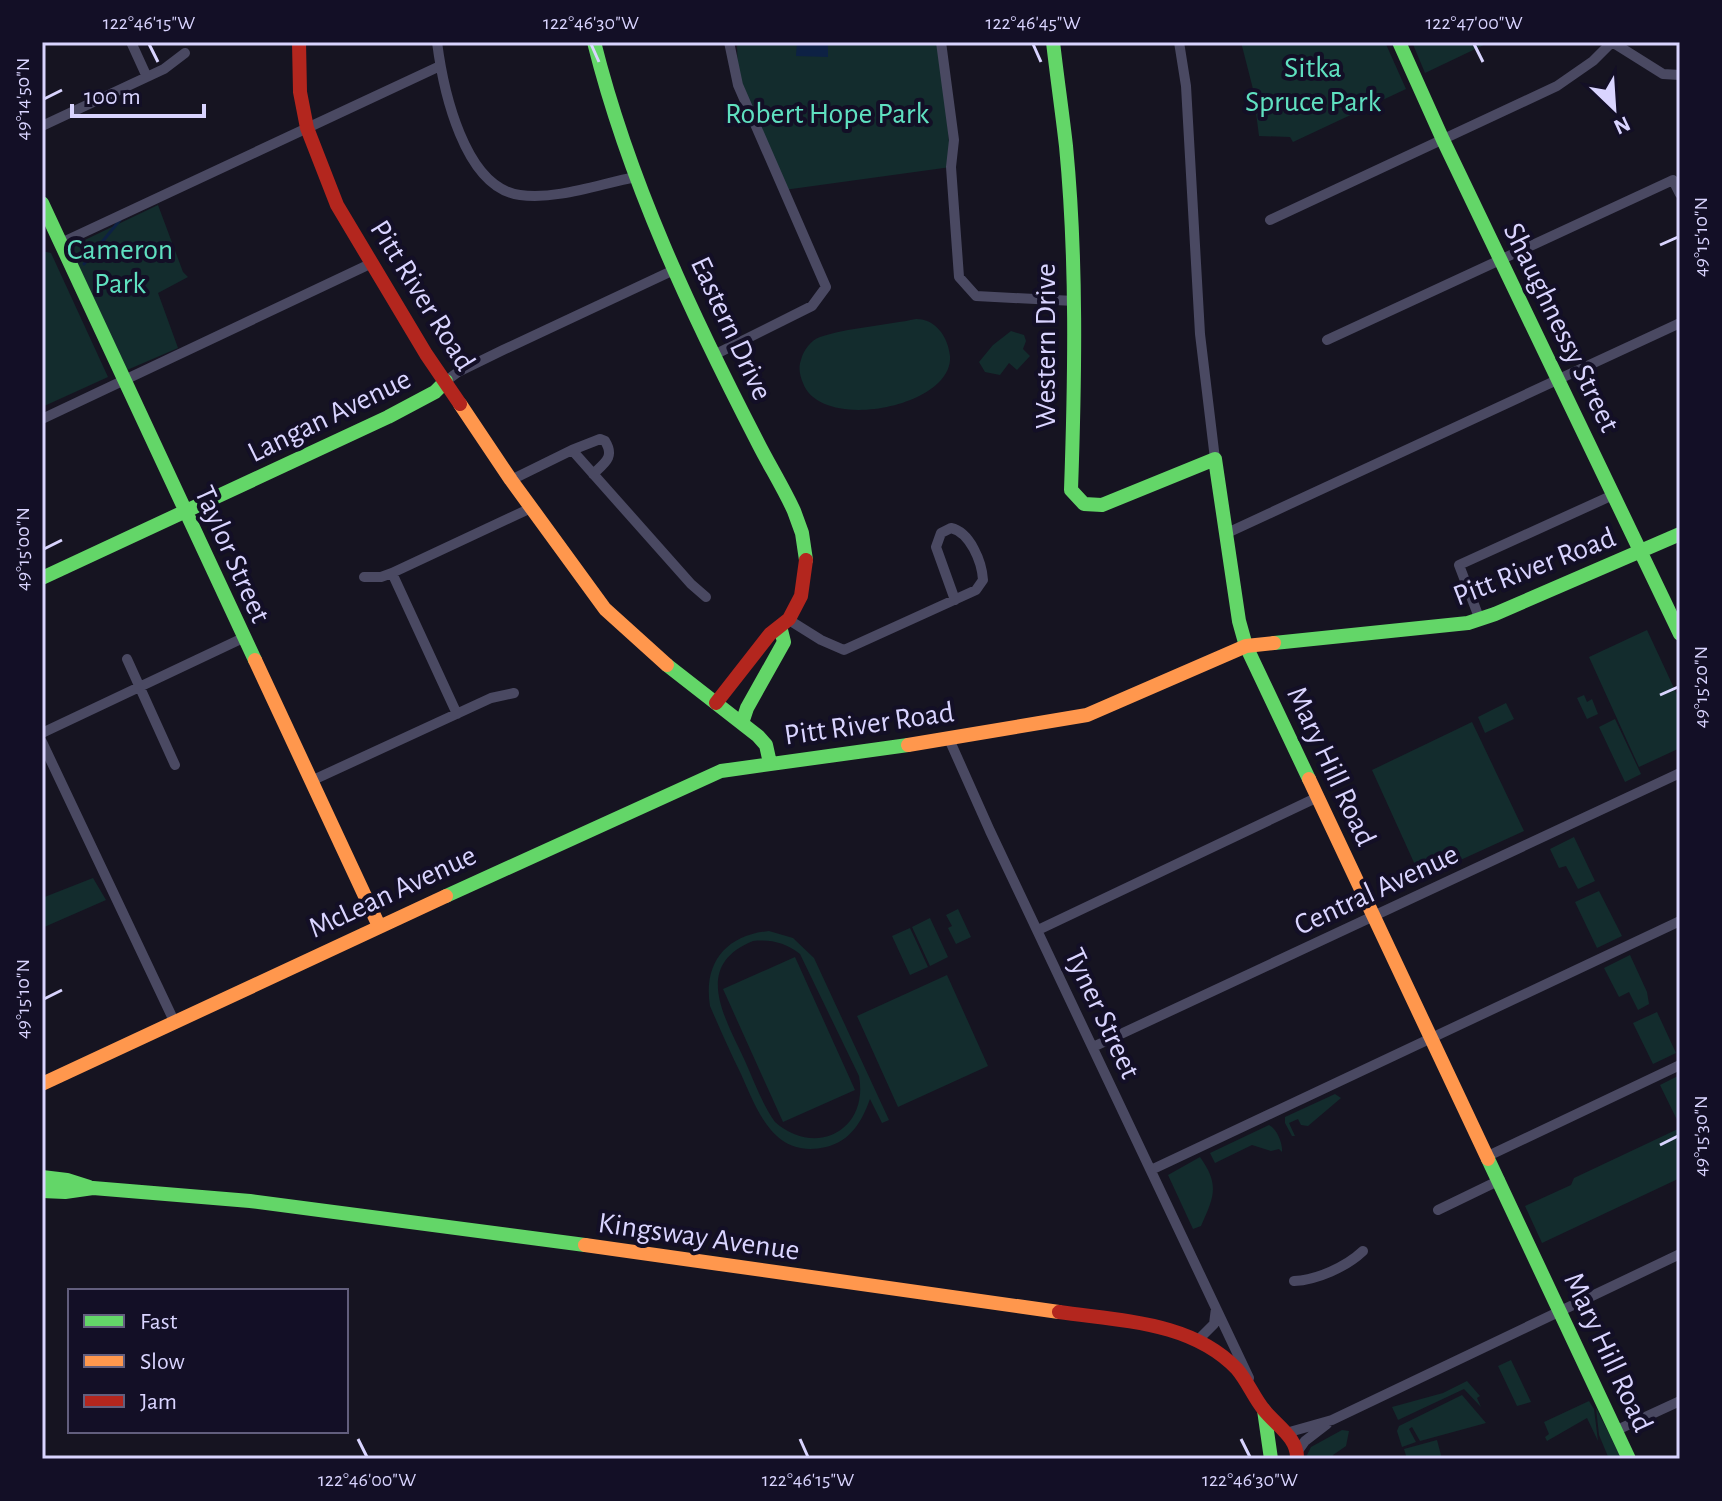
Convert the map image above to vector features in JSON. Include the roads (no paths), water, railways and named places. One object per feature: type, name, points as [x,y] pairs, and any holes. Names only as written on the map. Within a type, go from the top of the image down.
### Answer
[{"type":"main road","name":"Pitt River Road","points":[[299,42],[300,92],[307,128],[337,205],[411,330],[511,480],[605,609],[686,682],[764,742],[770,763],[949,739],[1087,715],[1246,646],[1436,628],[1480,620],[1680,534]]},
{"type":"main road","name":"Eastern Drive","points":[[594,42],[610,104],[636,177],[714,355],[788,500],[804,538],[806,575],[802,592],[785,625],[784,642],[747,708],[742,723]]},
{"type":"main road","name":"Western Drive","points":[[1053,42],[1066,148],[1074,301],[1071,490],[1076,499],[1085,505],[1102,505],[1215,459]]},
{"type":"main road","name":"Shaughnessy Street","points":[[1399,42],[1680,634]]},
{"type":"main road","name":"Taylor Street","points":[[42,203],[379,926]]},
{"type":"main road","name":"Langan Avenue","points":[[42,578],[388,417],[435,392],[446,381]]},
{"type":"main road","name":"Mary Hill Road","points":[[1215,459],[1239,621],[1246,646],[1629,1459]]},
{"type":"main road","name":"Eastern Drive","points":[[716,703],[770,634],[785,625]]},
{"type":"main road","name":"McLean Avenue","points":[[42,1084],[701,778],[728,769],[770,763]]},
{"type":"main road","name":"Kingsway Avenue","points":[[42,1177],[93,1188],[250,1201],[411,1221],[1153,1325],[1198,1340],[1235,1367],[1264,1410],[1295,1439],[1296,1456]]},
{"type":"main road","name":"Kingsway Avenue","points":[[42,1191],[93,1188]]},
{"type":"main road","name":"Kingsway Avenue","points":[[1264,1410],[1267,1449],[1271,1459]]},
{"type":"main road","points":[[1268,1443],[1276,1435],[1286,1433]]},
{"type":"street","points":[[131,42],[147,77]]},
{"type":"street","points":[[437,42],[440,66],[469,153],[482,175],[496,187],[507,193],[535,196],[636,177]]},
{"type":"street","points":[[714,355],[812,306],[826,287],[738,85],[729,42]]},
{"type":"street","points":[[941,42],[952,125],[951,167],[959,277],[976,296],[1074,301]]},
{"type":"street","name":"Mary Hill Road","points":[[1179,42],[1186,86],[1200,334],[1215,459]]},
{"type":"street","points":[[1270,220],[1557,86],[1593,61],[1612,42],[1663,74],[1680,75]]},
{"type":"street","points":[[42,126],[170,66],[185,53]]},
{"type":"street","points":[[61,243],[440,66]]},
{"type":"street","points":[[1327,340],[1673,180],[1680,194]]},
{"type":"street","points":[[42,419],[370,264]]},
{"type":"street","name":"Langan Avenue","points":[[446,381],[503,350],[676,269]]},
{"type":"street","points":[[1225,534],[1680,323]]},
{"type":"street","points":[[511,480],[600,439],[605,441],[611,453],[593,474]]},
{"type":"street","points":[[572,450],[706,597]]},
{"type":"street","points":[[1480,620],[1459,565],[1613,495]]},
{"type":"street","points":[[364,577],[381,577],[392,573],[531,508]]},
{"type":"street","points":[[785,625],[844,650],[955,600],[979,587],[983,575],[967,538],[960,530],[951,528],[938,537],[936,547],[955,600]]},
{"type":"street","points":[[392,573],[457,714]]},
{"type":"street","points":[[42,733],[243,638]]},
{"type":"street","points":[[127,659],[175,765]]},
{"type":"street","points":[[311,781],[491,698],[514,693]]},
{"type":"street","name":"Tyner Street","points":[[949,739],[1264,1410]]},
{"type":"street","points":[[42,742],[175,1023]]},
{"type":"street","name":"Central Avenue","points":[[1093,1047],[1680,773]]},
{"type":"street","points":[[1038,930],[1318,797]]},
{"type":"street","points":[[1151,1170],[1680,921]]},
{"type":"street","points":[[1488,1156],[1680,1065]]},
{"type":"street","points":[[1438,1210],[1500,1180]]},
{"type":"street","points":[[1294,1281],[1323,1274],[1363,1251]]},
{"type":"street","points":[[1286,1433],[1332,1420],[1680,1254]]},
{"type":"street","points":[[1198,1340],[1214,1324],[1216,1306]]},
{"type":"street","points":[[1617,1430],[1680,1401]]},
{"type":"street","points":[[1296,1456],[1305,1441],[1332,1420]]},
{"type":"water","points":[[797,42],[828,42],[828,57],[796,56]]},
{"type":"waterway","points":[[84,264],[120,220]]},
{"type":"park label","name":"Sitka Spruce Park","points":[[1313,84]]},
{"type":"park label","name":"Robert Hope Park","points":[[827,113]]},
{"type":"park label","name":"Cameron Park","points":[[120,266]]}]
